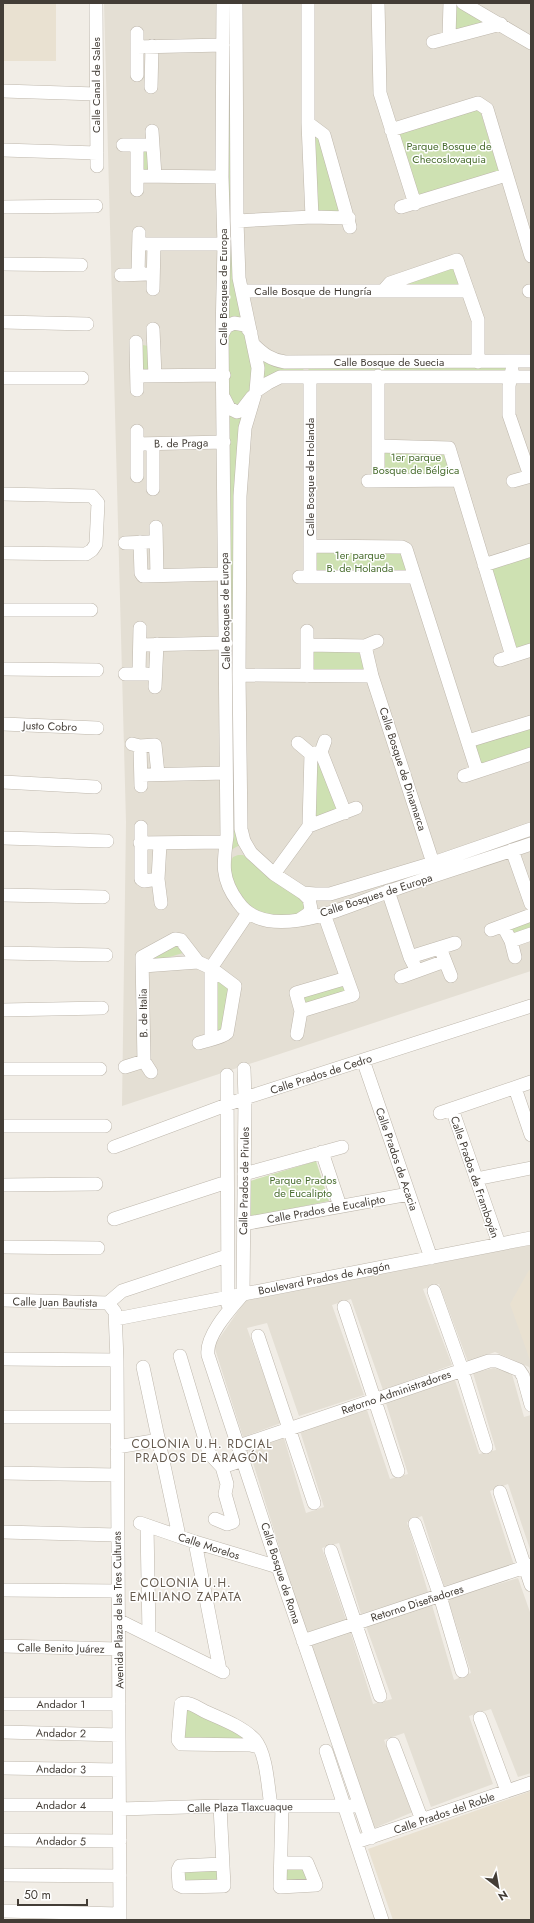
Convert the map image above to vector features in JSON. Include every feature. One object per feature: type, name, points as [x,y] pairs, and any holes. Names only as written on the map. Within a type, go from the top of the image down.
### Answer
[{"type":"street","name":"Calle Canal de Sales","points":[[96,3],[96,166]]},
{"type":"street","name":"Calle Bosques de Europa","points":[[223,3],[222,176],[224,244],[222,335],[224,375],[224,574],[226,643],[225,878],[229,888],[241,906],[248,913],[262,920],[277,922],[299,920],[347,907],[388,891],[531,844]]},
{"type":"street","name":"Calle Bosques de Europa","points":[[236,3],[237,221],[239,278],[258,368],[255,393],[245,428],[240,496],[239,675],[241,829],[244,841],[251,854],[274,874],[303,893],[330,894],[433,862],[531,829]]},
{"type":"street","points":[[308,3],[308,123],[312,217]]},
{"type":"street","points":[[378,3],[380,93],[415,204]]},
{"type":"street","points":[[449,37],[450,3]]},
{"type":"street","points":[[463,3],[531,43]]},
{"type":"street","points":[[433,42],[501,24]]},
{"type":"street","points":[[137,33],[137,47],[131,75],[151,74]]},
{"type":"street","points":[[137,47],[223,45]]},
{"type":"street","points":[[151,87],[152,46]]},
{"type":"street","points":[[3,91],[96,94]]},
{"type":"street","points":[[391,130],[478,103],[487,109],[531,256]]},
{"type":"street","points":[[237,221],[312,217],[349,222],[324,135],[308,123]]},
{"type":"street","points":[[152,131],[155,176]]},
{"type":"street","points":[[123,145],[152,145]]},
{"type":"street","points":[[137,146],[137,190]]},
{"type":"street","points":[[3,150],[97,153]]},
{"type":"street","points":[[401,207],[415,204],[506,175]]},
{"type":"street","points":[[138,176],[222,176]]},
{"type":"street","points":[[3,207],[96,206]]},
{"type":"street","points":[[138,274],[139,238],[154,244],[224,244]]},
{"type":"street","points":[[153,289],[152,273],[154,244]]},
{"type":"street","name":"Calle Bosque de Hungría","points":[[383,291],[390,282],[458,260],[478,320],[478,362]]},
{"type":"street","points":[[3,264],[81,265]]},
{"type":"street","points":[[121,274],[152,273]]},
{"type":"street","name":"Calle Bosque de Hungría","points":[[242,291],[468,291]]},
{"type":"street","points":[[3,322],[87,324]]},
{"type":"street","name":"Calle Bosque de Suecia","points":[[222,335],[226,327],[234,322],[245,325],[252,338],[267,356],[285,362],[531,361]]},
{"type":"street","points":[[138,390],[137,376],[130,342],[154,335],[155,376]]},
{"type":"street","points":[[513,361],[508,394],[509,415],[525,447],[531,476],[513,482]]},
{"type":"street","points":[[137,376],[224,375]]},
{"type":"street","points":[[378,376],[378,446],[373,480],[458,480]]},
{"type":"street","name":"Calle Bosque de Suecia","points":[[224,398],[229,408],[237,412],[242,410],[255,393],[280,377],[531,377]]},
{"type":"street","name":"Calle Bosque de Holanda","points":[[310,377],[310,546],[304,576],[414,577]]},
{"type":"street","points":[[3,378],[82,378]]},
{"type":"street","name":"B. de Praga","points":[[153,444],[153,482],[131,476],[137,438],[153,444],[224,442]]},
{"type":"street","points":[[378,446],[449,448],[512,656]]},
{"type":"street","points":[[3,494],[92,496],[96,499],[98,504],[96,544],[92,550],[86,554],[3,553]]},
{"type":"street","points":[[156,527],[157,576]]},
{"type":"street","points":[[140,542],[142,575],[224,574]]},
{"type":"street","points":[[125,543],[157,542]]},
{"type":"street","points":[[310,546],[405,548],[477,771]]},
{"type":"street","points":[[484,565],[531,550]]},
{"type":"street","points":[[3,610],[91,610]]},
{"type":"street","points":[[139,674],[140,628]]},
{"type":"street","points":[[307,631],[307,676]]},
{"type":"street","points":[[140,645],[226,643]]},
{"type":"street","points":[[125,674],[139,674],[155,681],[157,644]]},
{"type":"street","name":"Calle Bosque de Dinamarca","points":[[308,645],[371,644],[372,676],[433,862]]},
{"type":"street","points":[[500,660],[531,650]]},
{"type":"street","points":[[3,669],[97,670]]},
{"type":"street","points":[[239,675],[372,676]]},
{"type":"street","points":[[468,741],[531,722]]},
{"type":"street","name":"Justo Cobro","points":[[3,724],[97,728]]},
{"type":"street","points":[[298,743],[319,749],[350,810],[309,826]]},
{"type":"street","points":[[158,774],[156,745],[136,745],[141,781],[158,774],[226,773]]},
{"type":"street","points":[[274,874],[309,826],[319,749]]},
{"type":"street","points":[[464,776],[531,754]]},
{"type":"street","points":[[3,782],[95,787]]},
{"type":"street","points":[[141,827],[140,843],[142,880],[158,879]]},
{"type":"street","points":[[3,838],[107,841]]},
{"type":"street","points":[[140,843],[160,844],[226,842]]},
{"type":"street","points":[[160,844],[158,879],[161,903]]},
{"type":"street","points":[[224,862],[230,854],[235,851],[240,850],[251,854]]},
{"type":"street","points":[[512,850],[531,904]]},
{"type":"street","points":[[388,891],[410,957],[417,971]]},
{"type":"street","points":[[299,920],[308,914],[311,909],[309,899],[303,893]]},
{"type":"street","points":[[3,896],[103,897]]},
{"type":"street","points":[[198,962],[143,966],[144,955],[177,939],[181,940],[198,962],[211,968],[235,987],[227,1033],[224,1036],[205,1041],[211,968],[248,913]]},
{"type":"street","points":[[301,1011],[352,996],[353,994],[324,914]]},
{"type":"street","points":[[516,957],[511,941],[497,928],[531,916]]},
{"type":"street","points":[[511,941],[531,934]]},
{"type":"street","points":[[410,957],[454,943]]},
{"type":"street","points":[[440,947],[451,976]]},
{"type":"street","points":[[3,953],[106,955]]},
{"type":"street","points":[[401,977],[445,961]]},
{"type":"street","name":"B. de Italia","points":[[143,966],[144,1061]]},
{"type":"street","points":[[297,1034],[301,1011],[296,993],[347,978]]},
{"type":"street","name":"Calle Prados de Cedro","points":[[114,1147],[245,1098],[531,1006]]},
{"type":"street","points":[[3,1010],[102,1008]]},
{"type":"street","name":"Calle Prados de Acacia","points":[[363,1060],[431,1258]]},
{"type":"street","points":[[125,1067],[144,1061],[151,1072]]},
{"type":"street","points":[[3,1069],[100,1069]]},
{"type":"street","name":"Calle Prados de Pirules","points":[[243,1294],[244,1069]]},
{"type":"street","name":"Calle Prados de Pirules","points":[[227,1075],[228,1296]]},
{"type":"street","name":"Calle Prados de Framboyán","points":[[499,1244],[476,1179],[446,1111],[531,1082]]},
{"type":"street","points":[[515,1088],[531,1135]]},
{"type":"street","points":[[3,1126],[105,1126]]},
{"type":"street","points":[[244,1174],[342,1147]]},
{"type":"street","points":[[322,1152],[340,1206]]},
{"type":"street","points":[[476,1179],[531,1168]]},
{"type":"street","points":[[114,1219],[228,1182]]},
{"type":"street","points":[[3,1185],[96,1184]]},
{"type":"street","name":"Calle Prados de Eucalipto","points":[[243,1224],[409,1194]]},
{"type":"street","name":"Boulevard Prados de Aragón","points":[[116,1319],[531,1238]]},
{"type":"street","points":[[3,1247],[98,1248]]},
{"type":"street","points":[[108,1303],[122,1291],[227,1256]]},
{"type":"street","points":[[434,1291],[462,1370],[486,1447]]},
{"type":"street","name":"Calle Bosque de Roma","points":[[243,1294],[228,1310],[207,1347],[278,1568],[371,1838]]},
{"type":"street","name":"Calle Bosque de Roma","points":[[228,1296],[228,1310]]},
{"type":"street","name":"Calle Juan Bautista","points":[[3,1300],[108,1303]]},
{"type":"street","name":"Avenida Plaza de las Tres Culturas","points":[[108,1303],[115,1312],[117,1360],[120,1917]]},
{"type":"street","points":[[344,1307],[398,1471]]},
{"type":"street","points":[[258,1336],[314,1503]]},
{"type":"street","points":[[180,1356],[209,1453],[222,1467],[227,1484],[225,1494],[232,1522],[227,1524],[215,1519]]},
{"type":"street","points":[[3,1359],[117,1360]]},
{"type":"street","name":"Retorno Administradores","points":[[239,1446],[489,1361],[497,1361],[519,1370],[523,1376],[531,1404]]},
{"type":"street","points":[[143,1367],[179,1536]]},
{"type":"street","points":[[3,1417],[117,1417]]},
{"type":"street","points":[[117,1447],[159,1440]]},
{"type":"street","points":[[222,1467],[243,1460]]},
{"type":"street","points":[[3,1473],[117,1475]]},
{"type":"street","points":[[500,1492],[528,1566],[531,1585]]},
{"type":"street","name":"Calle Morelos","points":[[149,1634],[143,1524],[278,1568]]},
{"type":"street","points":[[415,1524],[440,1596],[462,1671]]},
{"type":"street","points":[[3,1532],[117,1534]]},
{"type":"street","points":[[118,1620],[222,1671],[195,1542]]},
{"type":"street","points":[[331,1551],[354,1624],[380,1696]]},
{"type":"street","name":"Retorno Diseñadores","points":[[303,1641],[528,1566]]},
{"type":"street","points":[[3,1590],[118,1590]]},
{"type":"street","name":"Calle Benito Juárez","points":[[3,1646],[118,1649]]},
{"type":"street","points":[[259,1747],[250,1745],[181,1744],[178,1740],[181,1704],[186,1702],[235,1726],[252,1738],[259,1747],[276,1806],[281,1863]]},
{"type":"street","name":"Andador 1","points":[[3,1704],[119,1704]]},
{"type":"street","points":[[480,1718],[507,1791]]},
{"type":"street","name":"Andador 2","points":[[3,1732],[119,1735]]},
{"type":"street","points":[[393,1744],[422,1820]]},
{"type":"street","points":[[326,1751],[382,1920]]},
{"type":"street","name":"Andador 3","points":[[3,1768],[119,1770]]},
{"type":"street","name":"Calle Prados del Roble","points":[[356,1842],[531,1783]]},
{"type":"street","name":"Andador 4","points":[[3,1805],[119,1807]]},
{"type":"street","points":[[220,1806],[222,1864]]},
{"type":"street","name":"Calle Plaza Tlaxcuaque","points":[[119,1807],[360,1806]]},
{"type":"street","name":"Andador 5","points":[[3,1840],[120,1842]]},
{"type":"street","points":[[3,1876],[120,1876]]},
{"type":"street","points":[[3,1911],[120,1917]]},
{"type":"shaded area","points":[[3,3],[56,3],[56,61],[3,61]]},
{"type":"shaded area","points":[[104,3],[531,3],[531,971],[122,1106],[126,822]]},
{"type":"shaded area","points":[[531,1245],[531,1373],[529,1367],[495,1352],[468,1362],[439,1284],[423,1289],[452,1365],[383,1390],[351,1299],[332,1305],[364,1395],[299,1416],[267,1323],[247,1328],[281,1423],[243,1437],[214,1346],[245,1301]]},
{"type":"shaded area","points":[[529,1270],[531,1270],[531,1363],[510,1304]]},
{"type":"shaded area","points":[[494,1368],[512,1374],[524,1417],[531,1415],[531,1552],[508,1484],[490,1491],[514,1565],[444,1586],[422,1516],[407,1522],[428,1592],[361,1614],[339,1543],[322,1548],[346,1620],[306,1633],[249,1450],[284,1438],[306,1513],[324,1507],[300,1431],[367,1410],[390,1479],[408,1474],[386,1403],[455,1380],[479,1454],[496,1450],[473,1373]]},
{"type":"shaded area","points":[[518,1578],[531,1615],[531,1773],[518,1777],[491,1709],[469,1716],[493,1784],[431,1807],[404,1733],[384,1740],[413,1812],[372,1829],[310,1642],[350,1631],[373,1704],[392,1699],[366,1626],[432,1605],[454,1680],[471,1673],[448,1599]]},
{"type":"shaded area","points":[[531,1791],[531,1920],[393,1920],[368,1849]]},
{"type":"green space","points":[[226,3],[233,3],[244,317],[232,317],[227,320]]},
{"type":"green space","points":[[455,4],[491,22],[453,32]]},
{"type":"green space","name":"Parque Bosque de Checoslovaquia","points":[[479,107],[499,172],[420,198],[398,133]]},
{"type":"green space","points":[[311,132],[319,135],[340,214],[310,214]]},
{"type":"green space","points":[[141,149],[148,150],[148,170],[142,171]]},
{"type":"green space","points":[[452,264],[463,287],[401,289],[399,281]]},
{"type":"green space","points":[[234,328],[245,332],[252,372],[250,392],[246,400],[239,408],[228,402],[228,336],[229,332]]},
{"type":"green space","points":[[143,345],[148,346],[151,368],[148,373],[141,374],[139,352]]},
{"type":"green space","points":[[263,358],[304,366],[303,372],[262,380],[265,368]]},
{"type":"green space","points":[[507,367],[506,373],[309,371],[308,368]]},
{"type":"green space","points":[[228,412],[236,419],[244,413],[244,847],[238,846],[227,852]]},
{"type":"green space","name":"1er parque Bosque de Bélgica","points":[[384,451],[446,451],[452,476],[383,477]]},
{"type":"green space","name":"1er parque B. de Holanda","points":[[384,549],[405,555],[409,574],[312,573],[312,551]]},
{"type":"green space","points":[[531,553],[531,647],[518,652],[490,566]]},
{"type":"green space","points":[[310,649],[358,650],[368,674],[310,672]]},
{"type":"green space","points":[[531,725],[531,753],[480,764],[474,743]]},
{"type":"green space","points":[[320,757],[341,810],[314,821],[313,759]]},
{"type":"green space","points":[[243,855],[302,895],[306,908],[295,915],[279,916],[257,911],[251,908],[237,892],[231,877],[231,863],[233,857]]},
{"type":"green space","points":[[531,919],[531,929],[512,933],[510,926]]},
{"type":"green space","points":[[176,941],[186,952],[150,963],[148,954]]},
{"type":"green space","points":[[214,975],[231,989],[225,1029],[214,1032]]},
{"type":"green space","points":[[345,981],[350,994],[305,1007],[301,994]]},
{"type":"green space","name":"Parque Prados de Eucalipto","points":[[316,1161],[329,1201],[250,1217],[247,1182]]},
{"type":"green space","points":[[183,1704],[213,1717],[251,1742],[182,1742]]},
{"type":"green space","points":[[306,1867],[310,1881],[284,1882],[284,1868]]},
{"type":"green space","points":[[220,1869],[220,1882],[183,1883],[183,1870]]},
{"type":"district","name":"COLONIA U.H. RDCIAL PRADOS DE ARAGÓN","points":[[202,1451]]},
{"type":"district","name":"COLONIA U.H. EMILIANO ZAPATA","points":[[186,1590]]}]
